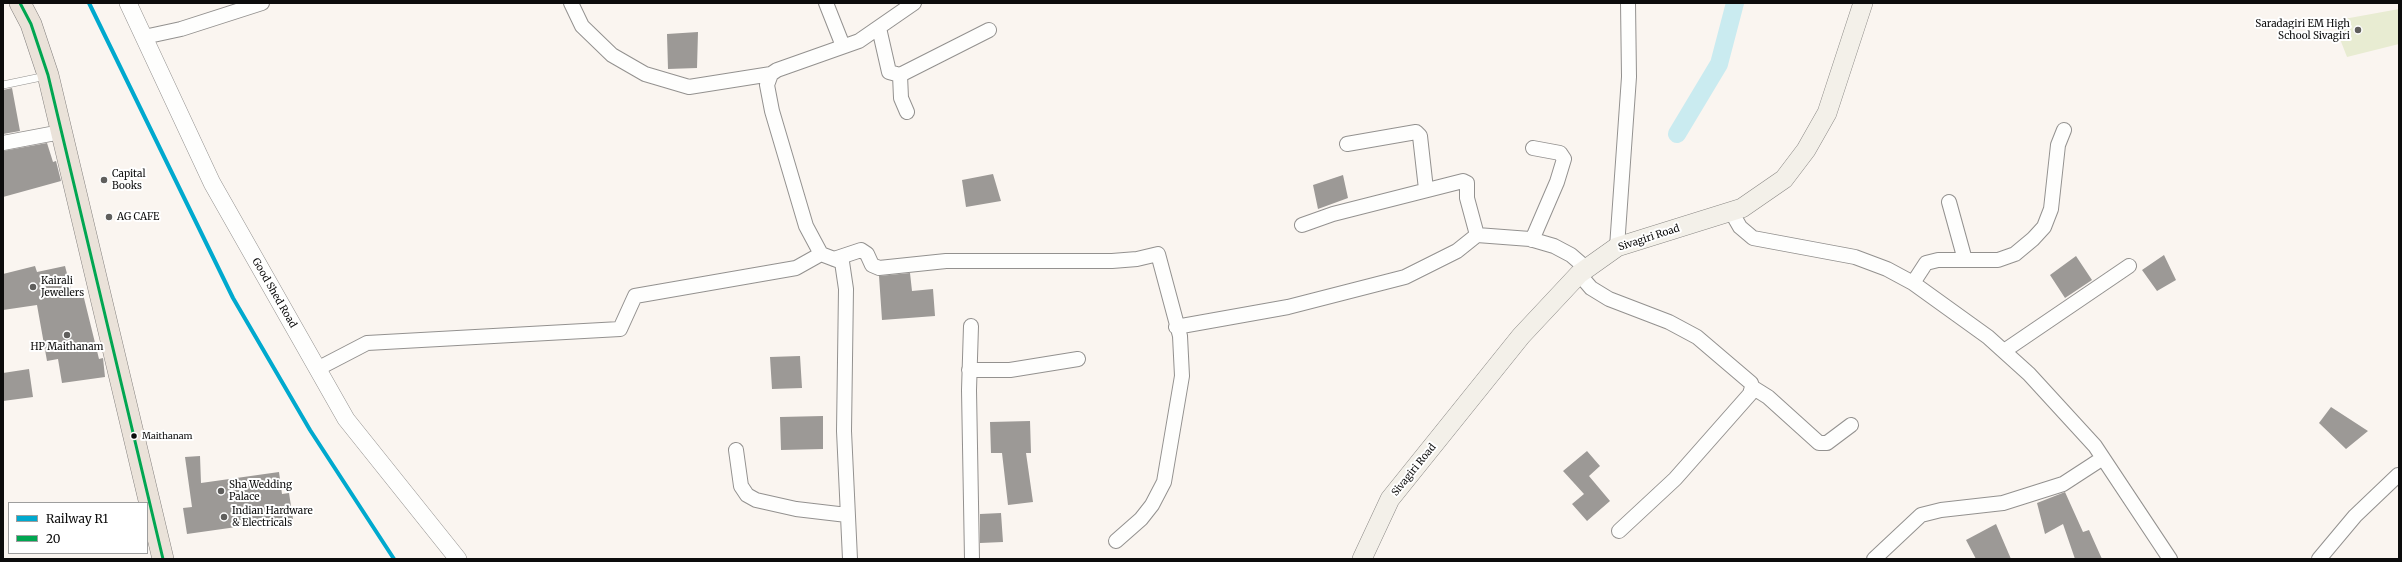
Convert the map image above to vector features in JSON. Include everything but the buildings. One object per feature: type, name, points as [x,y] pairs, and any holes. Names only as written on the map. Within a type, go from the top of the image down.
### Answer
[{"type":"main road","points":[[20,3],[31,24],[48,75],[163,559]]},
{"type":"main road","name":"Sivagiri Road","points":[[1362,559],[1390,499],[1521,336],[1582,271],[1617,247],[1732,213],[1784,179],[1806,150],[1827,113],[1863,3]]},
{"type":"street","name":"Good Shed Road","points":[[128,3],[212,183],[346,419],[458,559]]},
{"type":"street","points":[[144,37],[181,29],[262,3]]},
{"type":"street","points":[[571,3],[582,26],[612,55],[644,74],[689,87],[771,74],[859,41],[914,3]]},
{"type":"street","points":[[826,3],[843,46]]},
{"type":"street","points":[[1617,247],[1630,64],[1628,3]]},
{"type":"street","points":[[879,28],[889,72],[900,75],[989,30]]},
{"type":"street","points":[[771,74],[768,85],[772,111],[806,226],[828,257],[842,262],[846,289],[844,431],[850,559]]},
{"type":"street","points":[[900,75],[901,98],[907,112]]},
{"type":"street","points":[[1913,283],[1926,263],[1938,260],[1998,260],[2015,254],[2044,227],[2051,210],[2058,145],[2064,130]]},
{"type":"street","points":[[3,144],[62,132]]},
{"type":"street","points":[[1347,144],[1416,132],[1422,145],[1426,190]]},
{"type":"street","points":[[1532,240],[1564,159],[1560,153],[1533,148]]},
{"type":"street","points":[[1302,224],[1446,184],[1466,182],[1467,198],[1477,235]]},
{"type":"street","points":[[1949,202],[1965,260]]},
{"type":"street","points":[[1732,213],[1740,227],[1753,238],[1855,256],[1887,269],[1913,283],[1988,337],[2029,374],[2095,446],[2170,559]]},
{"type":"street","points":[[1176,327],[1288,308],[1398,279],[1457,251],[1477,235],[1532,240],[1554,246],[1565,252],[1582,271],[1591,288],[1609,299],[1669,322],[1697,337],[1751,383],[1752,387],[1768,397],[1819,443],[1827,443],[1851,425]]},
{"type":"street","points":[[317,369],[367,343],[620,330],[635,296],[796,268],[828,257],[861,250],[867,254],[872,265],[879,268],[946,261],[1112,261],[1137,259],[1158,254],[1182,351],[1182,376],[1164,482],[1141,519],[1116,540]]},
{"type":"street","points":[[2004,351],[2129,266]]},
{"type":"street","points":[[971,326],[969,370],[972,559]]},
{"type":"street","points":[[969,370],[1010,370],[1078,359]]},
{"type":"street","points":[[1619,531],[1675,479],[1750,394],[1752,387]]},
{"type":"street","points":[[736,450],[741,486],[747,495],[756,500],[796,509],[847,515]]},
{"type":"street","points":[[1874,559],[1921,515],[1941,510],[2003,503],[2026,496],[2063,484],[2103,458]]},
{"type":"street","points":[[2319,559],[2355,516],[2398,475]]},
{"type":"lane","points":[[3,85],[31,81],[48,75]]},
{"type":"green space","points":[[2399,9],[2399,44],[2347,57],[2333,21]]},
{"type":"waterway","points":[[1677,134],[1719,64],[1735,3]]},
{"type":"rail line","name":"R1","points":[[89,3],[233,298],[310,430],[394,559]]},
{"type":"transit line","name":"20","points":[[20,3],[31,24],[48,75],[163,559]]},
{"type":"place","name":"Saradagiri EM High School Sivagiri","points":[[2358,30]]},
{"type":"place","name":"Capital Books","points":[[104,180]]},
{"type":"place","name":"AG CAFE","points":[[109,217]]},
{"type":"place","name":"Kairali Jewellers","points":[[33,287]]},
{"type":"place","name":"HP Maithanam","points":[[67,335]]},
{"type":"place","name":"Maithanam","points":[[134,436]]},
{"type":"place","name":"Sha Wedding Palace","points":[[221,491]]},
{"type":"place","name":"Indian Hardware & Electricals","points":[[224,517]]}]
